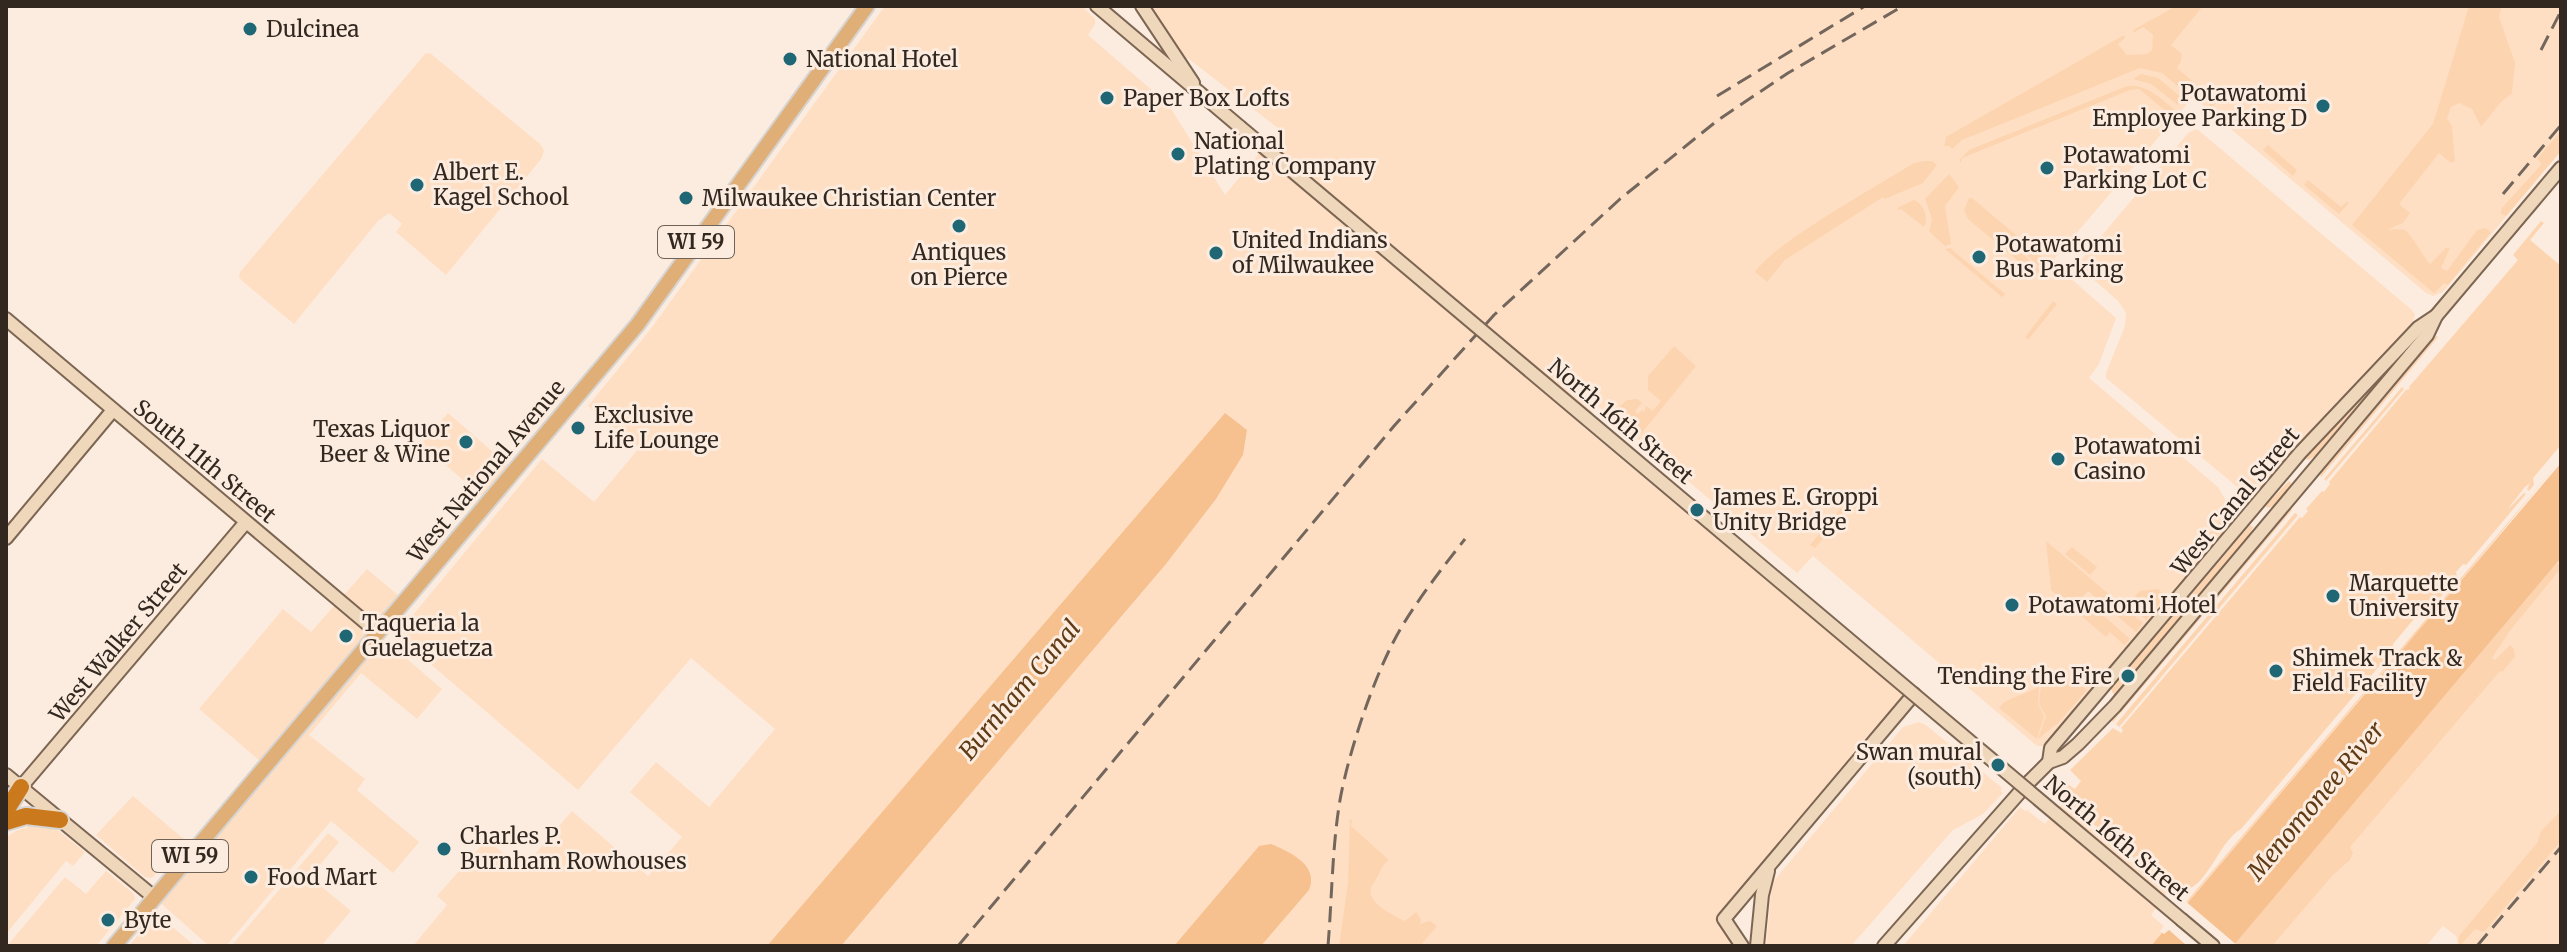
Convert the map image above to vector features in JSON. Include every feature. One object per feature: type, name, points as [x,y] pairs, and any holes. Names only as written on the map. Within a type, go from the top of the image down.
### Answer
[{"type":"highway","points":[[6,802],[21,787]]},
{"type":"highway","points":[[6,811],[21,787]]},
{"type":"highway","points":[[6,822],[26,816],[60,820]]},
{"type":"main road","name":"West National Avenue","points":[[114,946],[638,324],[867,6]]},
{"type":"street","name":"North 16th Street","points":[[1097,6],[2213,946]]},
{"type":"street","points":[[1142,6],[1199,93]]},
{"type":"street","name":"West Canal Street","points":[[1884,946],[2013,799],[2049,762],[2063,757],[2109,713],[2427,335],[2436,316],[2561,168]]},
{"type":"street","name":"West Canal Street","points":[[2049,762],[2051,748],[2294,461],[2418,328],[2436,316]]},
{"type":"street","name":"South 11th Street","points":[[6,319],[378,633]]},
{"type":"street","points":[[6,538],[113,410]]},
{"type":"street","points":[[2294,461],[2310,475]]},
{"type":"street","points":[[2251,512],[2267,525]]},
{"type":"street","name":"West Walker Street","points":[[21,787],[246,522]]},
{"type":"street","points":[[1742,946],[1724,919],[1757,890],[1771,864],[1914,694]]},
{"type":"street","points":[[6,775],[155,898]]},
{"type":"street","points":[[1757,890],[1757,946]]},
{"type":"shaded area","points":[[885,6],[1082,6],[1095,19],[1088,35],[1168,104],[1225,195],[1279,129],[1189,59],[1183,58],[1147,6],[2561,6],[2561,151],[2443,292],[2433,296],[2219,119],[2206,114],[2206,108],[2193,97],[2050,264],[2116,318],[2099,364],[2089,378],[2218,487],[2228,504],[2233,524],[2043,746],[2037,746],[1813,556],[1797,573],[1656,454],[1659,450],[1644,437],[1640,441],[1598,406],[1582,426],[1904,695],[1717,920],[1734,946],[1261,946],[1309,890],[1259,846],[1174,946],[841,946],[1166,564],[1216,499],[1243,455],[1247,430],[1225,414],[767,946],[413,946],[447,905],[437,896],[487,839],[522,869],[572,811],[648,876],[682,837],[630,792],[656,762],[709,807],[775,729],[691,658],[578,790],[400,638],[398,633],[542,459],[594,502],[639,448],[588,406],[650,330]]},
{"type":"shaded area","points":[[2176,6],[2203,6],[2171,45],[2182,54],[2177,68],[2217,102],[2212,107],[2192,90],[2188,95],[2162,73],[2140,68],[1962,140],[1952,149],[1944,146],[1946,137],[2124,35],[2125,38],[2118,44],[2127,55],[2147,54],[2152,50],[2153,35],[2143,27],[2133,33],[2133,30]]},
{"type":"shaded area","points":[[2469,6],[2502,6],[2499,17],[2515,63],[2512,93],[2481,127],[2472,109],[2459,103],[2451,107],[2447,118],[2452,127],[2455,161],[2451,163],[2439,153],[2399,204],[2410,213],[2403,223],[2387,230],[2406,231],[2430,264],[2446,248],[2450,248],[2441,268],[2447,271],[2477,230],[2485,228],[2491,232],[2448,285],[2444,283],[2434,293],[2352,225],[2433,124]]},
{"type":"shaded area","name":"Albert E. Kagel School","points":[[430,53],[540,144],[544,150],[542,158],[446,275],[396,232],[402,224],[389,213],[378,221],[294,324],[241,280],[240,272],[425,54]]},
{"type":"shaded area","points":[[2141,74],[2158,78],[2183,99],[2178,105],[2151,84],[2133,79]]},
{"type":"shaded area","points":[[2127,86],[2147,90],[2175,110],[2169,117],[2139,89],[2130,90],[1962,158],[1961,163],[1959,160],[1969,150]]},
{"type":"shaded area","points":[[2197,129],[2415,315],[2412,324],[2253,500],[2106,378],[2125,326],[2126,313],[2118,301],[2077,265],[2189,132]]},
{"type":"shaded area","points":[[2561,131],[2561,151],[2506,216],[2501,214],[2501,209],[2540,166],[2537,159]]},
{"type":"shaded area","points":[[2268,145],[2297,170],[2293,176],[2263,150]]},
{"type":"shaded area","points":[[1925,161],[1937,165],[1923,183],[1885,199],[1883,197],[1785,260],[1767,282],[1755,272],[1765,260],[1828,215],[1914,163]]},
{"type":"shaded area","points":[[1949,174],[1959,187],[1945,206],[1951,244],[1945,246],[1929,231],[1932,219],[1925,199]]},
{"type":"shaded area","points":[[2308,180],[2341,207],[2349,203],[2339,214],[2304,185]]},
{"type":"shaded area","points":[[1969,198],[2047,261],[2042,269],[2021,250],[2023,246],[2017,240],[2011,250],[2016,255],[2020,251],[2040,270],[2036,276],[1968,219],[1964,210]]},
{"type":"shaded area","points":[[1914,200],[1925,212],[1924,227],[1897,208]]},
{"type":"shaded area","name":"Marquette University","points":[[2541,221],[2544,223],[2530,240],[2561,266],[2561,445],[2533,478],[2534,485],[2529,491],[2530,483],[2524,488],[2507,510],[2526,494],[2466,565],[2463,564],[2456,572],[2457,577],[2430,610],[2424,607],[2393,644],[2392,651],[2241,829],[2227,841],[2198,883],[2184,890],[2171,889],[2048,786],[2059,779],[2075,789],[2081,781],[2070,770],[2113,728],[2121,733],[2121,728],[2518,260],[2513,255]]},
{"type":"shaded area","points":[[1950,248],[2005,294],[2002,297],[1945,249]]},
{"type":"shaded area","points":[[2053,301],[2057,304],[2028,340],[2025,337]]},
{"type":"shaded area","points":[[2438,337],[2321,477],[2320,474]]},
{"type":"shaded area","points":[[1674,346],[1696,366],[1641,434],[1643,438],[1636,425],[1618,408],[1627,400],[1637,399],[1642,403],[1635,411],[1638,414],[1642,410],[1644,412],[1646,406],[1653,411],[1661,401],[1648,390],[1648,376]]},
{"type":"shaded area","points":[[2380,377],[2383,379],[2319,454],[2308,460],[2305,458]]},
{"type":"shaded area","points":[[2402,387],[2404,389],[2326,481],[2324,479]]},
{"type":"shaded area","points":[[448,413],[515,471],[489,502],[421,444]]},
{"type":"shaded area","points":[[2561,460],[2404,649],[2187,903],[2186,902]]},
{"type":"shaded area","points":[[2289,481],[2292,484],[2282,499],[2272,507],[2265,506]]},
{"type":"shaded area","points":[[1860,491],[1862,493],[1815,548],[1810,545],[1849,498],[1852,500]]},
{"type":"shaded area","points":[[2290,508],[2292,510],[2113,722],[2111,720]]},
{"type":"shaded area","points":[[2295,513],[2298,515],[2119,727],[2116,724]]},
{"type":"shaded area","points":[[2232,514],[2233,517],[2204,551],[2196,542],[2202,535],[2206,538],[2220,521]]},
{"type":"shaded area","points":[[2250,525],[2253,527],[2247,541],[2117,696],[2114,695],[2111,689]]},
{"type":"shaded area","points":[[2046,541],[2143,623],[2136,632],[2088,591],[2082,597],[2130,639],[2124,645],[2110,632],[2106,637],[2051,590]]},
{"type":"shaded area","points":[[2072,547],[2097,567],[2090,575],[2065,554]]},
{"type":"shaded area","points":[[2561,558],[2561,946],[2455,946],[2458,943],[2456,936],[2443,926],[2426,946],[2233,946]]},
{"type":"shaded area","points":[[2557,563],[2560,567],[2558,572],[2492,658],[2495,660],[2510,645],[2515,657],[2350,847],[2353,853],[2350,860],[2332,876],[2272,946],[2238,946],[2235,943]]},
{"type":"shaded area","points":[[367,569],[405,601],[378,634],[442,689],[417,719],[361,673],[309,735],[365,779],[357,790],[419,842],[393,873],[331,821],[226,946],[209,946],[155,898],[266,766],[199,709],[283,609],[311,632]]},
{"type":"shaded area","points":[[2158,589],[2166,596],[2146,620],[2134,609],[2134,597],[2140,591]]},
{"type":"shaded area","points":[[2058,675],[2087,690],[2059,722],[2038,739],[2046,716],[2039,704],[2041,685],[2048,678]]},
{"type":"shaded area","points":[[2039,687],[2038,704],[2044,716],[2037,739],[1999,708],[2004,702]]},
{"type":"shaded area","points":[[1919,722],[2002,788],[2003,793],[1983,814],[1953,830],[1851,946],[1766,946],[1772,883],[1903,727]]},
{"type":"shaded area","points":[[133,796],[185,840],[152,878],[145,877],[96,835]]},
{"type":"shaded area","points":[[2062,804],[2167,893],[2151,915],[2167,929],[2151,946],[1903,946],[2020,807],[2045,824]]},
{"type":"shaded area","points":[[2561,811],[2561,841],[2484,932],[2475,929],[2461,945],[2458,943],[2459,936],[2537,843],[2541,831]]},
{"type":"shaded area","points":[[1350,819],[1351,826],[1389,860],[1371,887],[1377,903],[1405,921],[1416,912],[1421,919],[1420,924],[1430,921],[1437,926],[1420,946],[1339,946],[1348,883]]},
{"type":"shaded area","points":[[27,821],[55,828],[85,852],[73,866],[66,861],[6,934],[6,837],[27,828]]},
{"type":"shaded area","points":[[328,833],[339,842],[310,877],[351,911],[321,946],[231,946]]},
{"type":"shaded area","points":[[106,871],[134,894],[135,899],[96,946],[7,946],[65,877],[86,894]]},
{"type":"shaded area","points":[[156,913],[195,946],[129,946]]},
{"type":"water","name":"Burnham Canal","points":[[1225,413],[1247,430],[1243,455],[1216,499],[1166,564],[841,946],[767,946]]},
{"type":"water","name":"Menomonee River","points":[[2561,463],[2561,558],[2233,946],[2151,946]]},
{"type":"water","points":[[1271,844],[1301,861],[1310,873],[1311,881],[1309,890],[1261,946],[1174,946],[1259,846]]},
{"type":"pier","points":[[2184,900],[2238,946],[2187,946],[2169,930],[2164,934],[2160,931]]},
{"type":"railway","points":[[1717,96],[1865,6]]},
{"type":"railway","points":[[958,946],[1394,426],[1494,315],[1620,199],[1718,120],[1788,73],[1903,6]]},
{"type":"railway","points":[[2541,50],[2561,11]]},
{"type":"railway","points":[[2503,194],[2561,125]]},
{"type":"railway","points":[[1328,946],[1340,800],[1365,709],[1404,623],[1465,539]]},
{"type":"railway","points":[[2477,946],[2561,847]]},
{"type":"place","name":"Dulcinea","points":[[250,29]]},
{"type":"place","name":"National Hotel","points":[[790,59]]},
{"type":"place","name":"Paper Box Lofts","points":[[1107,98]]},
{"type":"place","name":"Potawatomi Employee Parking D","points":[[2323,106]]},
{"type":"place","name":"National Plating Company","points":[[1178,154]]},
{"type":"place","name":"Potawatomi Parking Lot C","points":[[2047,168]]},
{"type":"place","name":"Albert E. Kagel School","points":[[417,185]]},
{"type":"place","name":"Milwaukee Christian Center","points":[[686,198]]},
{"type":"place","name":"Antiques on Pierce","points":[[959,226]]},
{"type":"place","name":"United Indians of Milwaukee","points":[[1216,253]]},
{"type":"place","name":"Potawatomi Bus Parking","points":[[1979,257]]},
{"type":"place","name":"Exclusive Life Lounge","points":[[578,428]]},
{"type":"place","name":"Texas Liquor Beer & Wine","points":[[466,442]]},
{"type":"place","name":"Potawatomi Casino","points":[[2058,459]]},
{"type":"place","name":"James E. Groppi Unity Bridge","points":[[1697,510]]},
{"type":"place","name":"Marquette University","points":[[2333,596]]},
{"type":"place","name":"Potawatomi Hotel","points":[[2012,605]]},
{"type":"place","name":"Taqueria la Guelaguetza","points":[[346,636]]},
{"type":"place","name":"Shimek Track & Field Facility","points":[[2276,671]]},
{"type":"place","name":"Tending the Fire","points":[[2128,676]]},
{"type":"place","name":"Swan mural (south)","points":[[1998,765]]},
{"type":"place","name":"Charles P. Burnham Rowhouses","points":[[444,849]]},
{"type":"place","name":"Food Mart","points":[[251,877]]},
{"type":"place","name":"Byte","points":[[108,920]]}]
